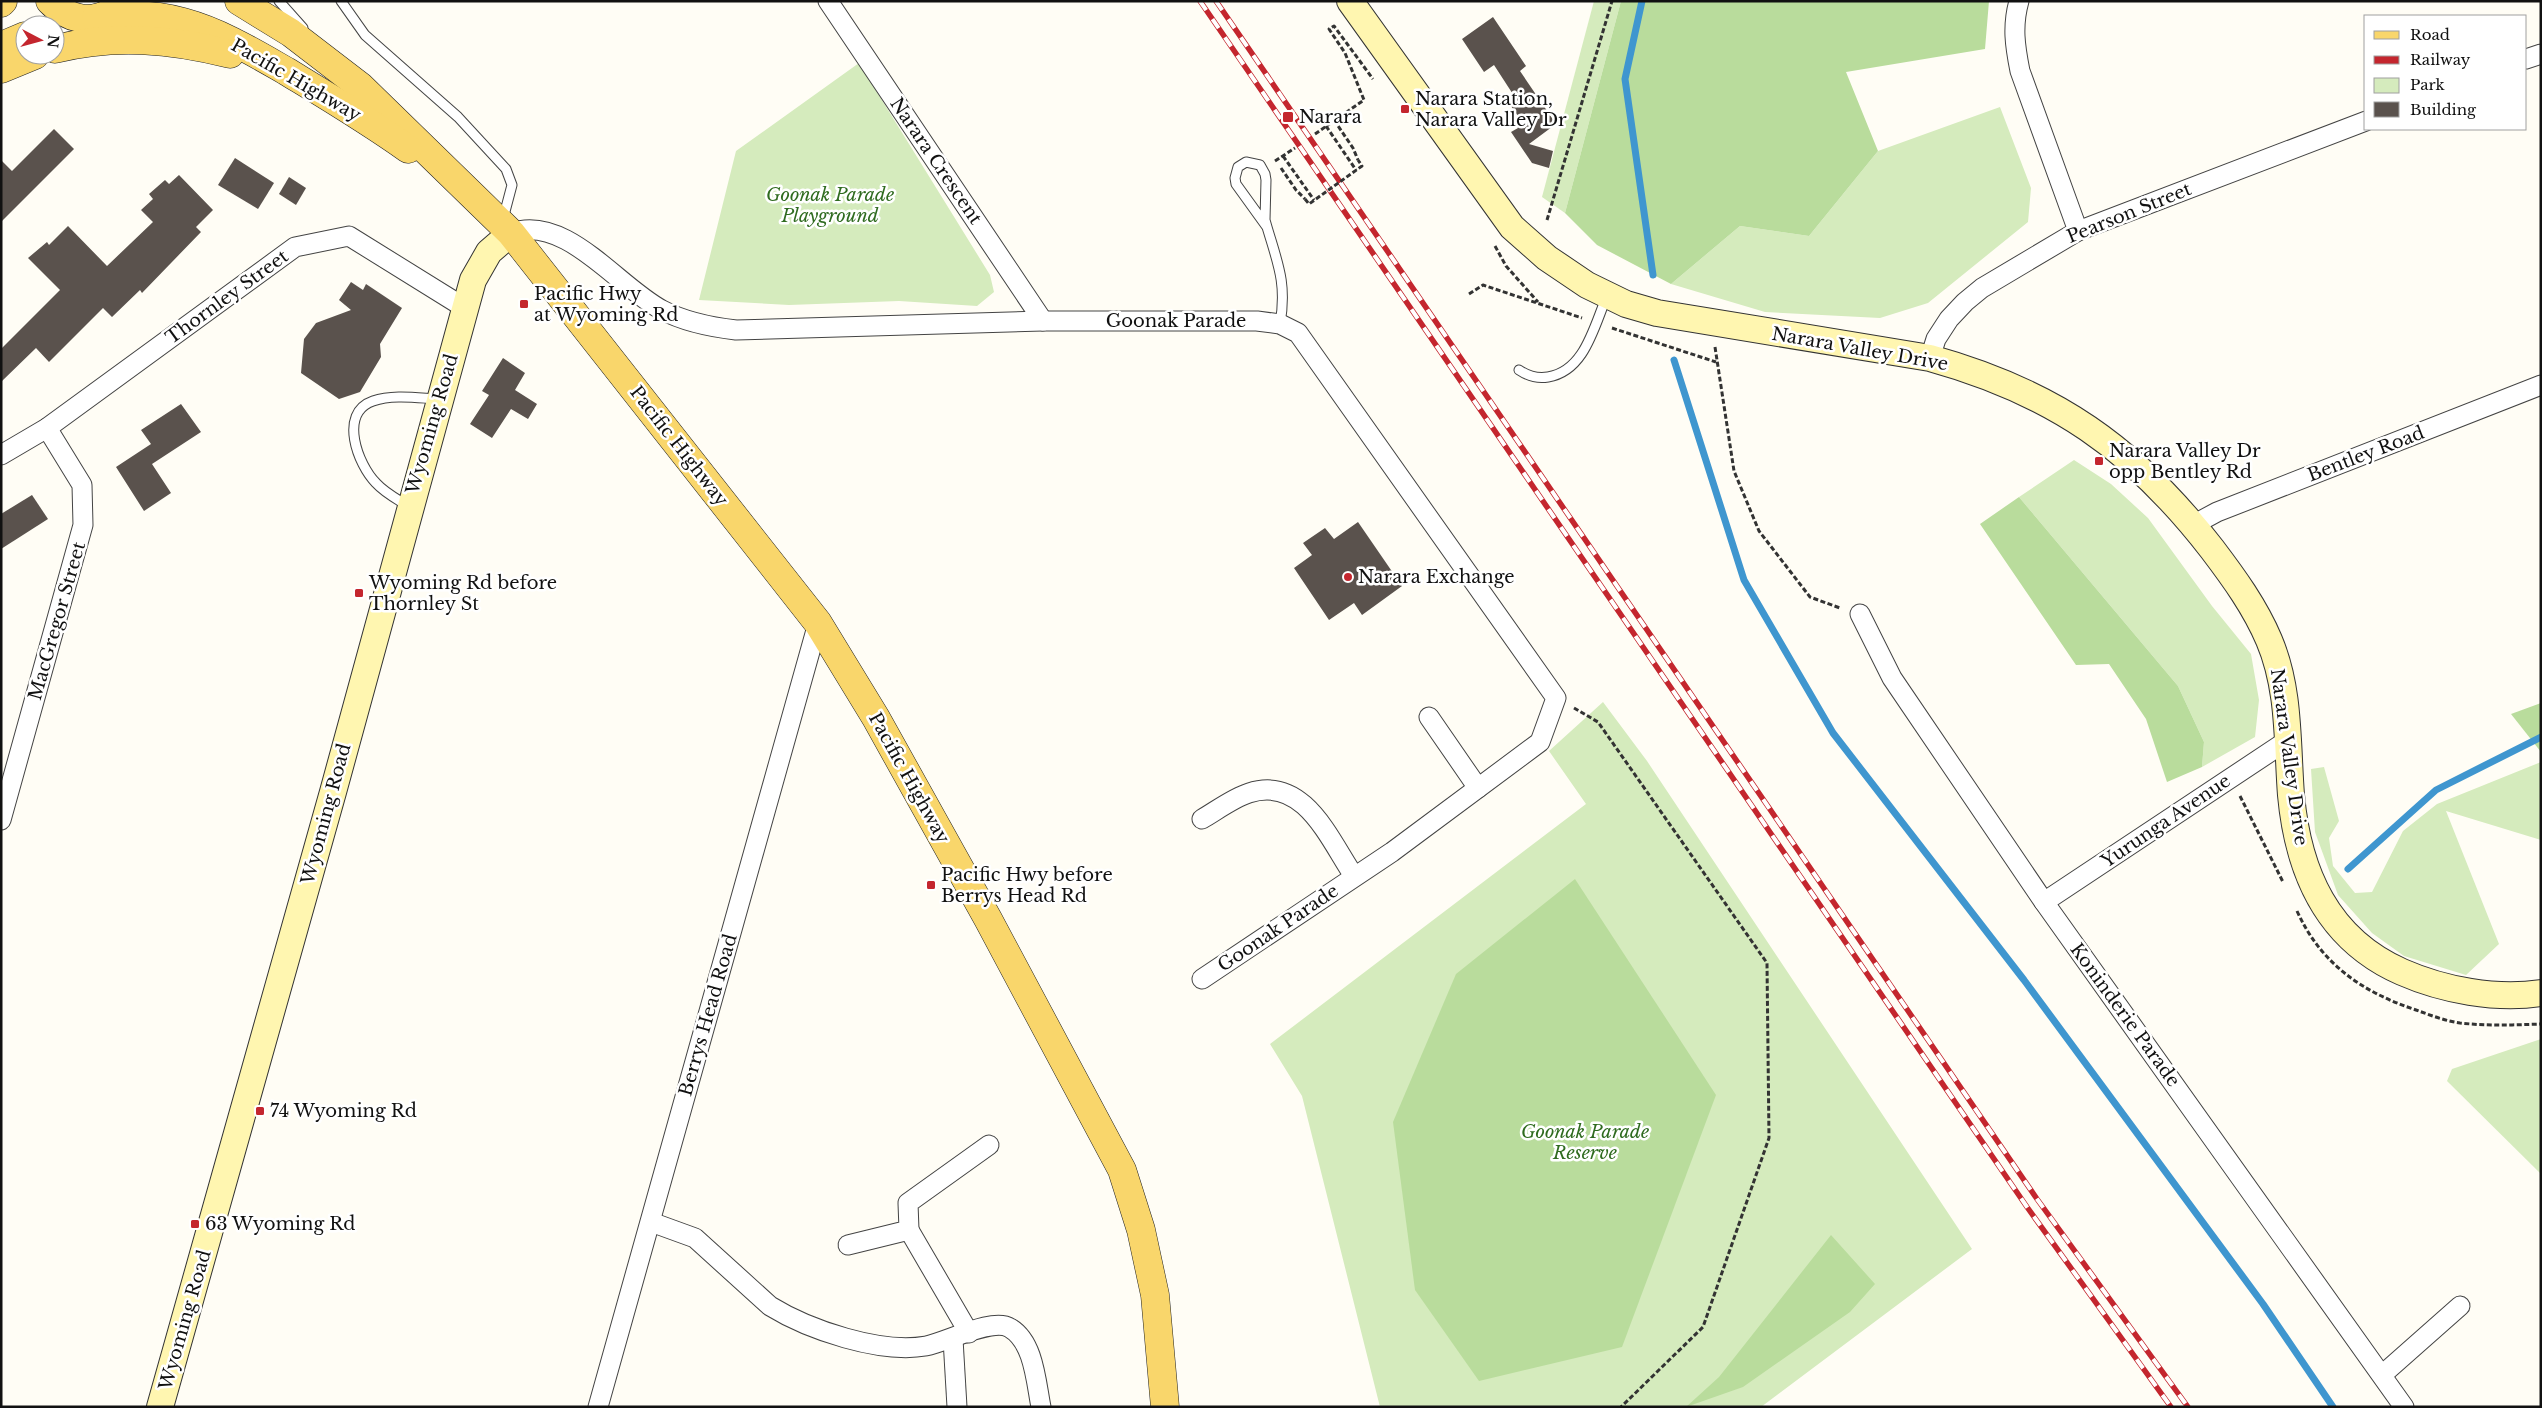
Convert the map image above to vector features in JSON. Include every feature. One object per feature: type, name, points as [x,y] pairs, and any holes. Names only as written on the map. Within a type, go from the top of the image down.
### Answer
[{"type":"main road","points":[[50,1],[58,10],[87,18],[106,15],[123,1]]},
{"type":"main road","name":"Pacific Highway","points":[[239,1],[291,33],[334,64],[408,130],[506,229],[818,623],[876,718],[1122,1170],[1141,1230],[1155,1295],[1166,1407]]},
{"type":"main road","name":"Narara Valley Drive","points":[[1350,1],[1512,227],[1558,266],[1607,296],[1657,313],[1713,324],[1930,358],[1966,368],[2006,383],[2075,418],[2136,466],[2193,525],[2237,582],[2270,642],[2285,701],[2291,795],[2297,837],[2305,864],[2327,909],[2354,944],[2390,967],[2414,977],[2447,986],[2510,995],[2541,993]]},
{"type":"main road","name":"Pacific Highway","points":[[65,22],[87,18],[126,16],[181,21],[229,40],[327,95],[392,138],[475,199]]},
{"type":"main road","points":[[65,46],[126,39],[162,40],[228,54],[290,74]]},
{"type":"main road","points":[[1,46],[15,40]]},
{"type":"main road","points":[[1,69],[15,63]]},
{"type":"main road","name":"Wyoming Road","points":[[160,1407],[330,802],[409,507],[473,280],[482,260],[506,229]]},
{"type":"street","name":"Narara Crescent","points":[[828,1],[1043,321]]},
{"type":"street","points":[[2019,1],[2015,18],[2014,44],[2020,71],[2078,231]]},
{"type":"street","points":[[2527,59],[2541,54]]},
{"type":"street","name":"Pearson Street","points":[[1930,358],[1936,339],[1949,319],[1965,302],[1982,288],[2078,231],[2364,122]]},
{"type":"street","name":"Goonak Parade","points":[[506,229],[532,230],[558,235],[591,257],[660,309],[678,318],[713,327],[736,330],[1043,321],[1257,320],[1280,324],[1298,333],[1556,698],[1540,742],[1392,852],[1202,979]]},
{"type":"street","name":"Thornley Street","points":[[1,455],[46,428],[295,248],[349,236],[465,308]]},
{"type":"street","name":"Bentley Road","points":[[2193,525],[2217,512],[2541,385]]},
{"type":"street","name":"MacGregor Street","points":[[1,820],[83,525],[82,485],[46,428]]},
{"type":"street","name":"Koninderie Parade","points":[[1860,614],[1892,678],[2044,902],[2404,1407]]},
{"type":"street","name":"Berrys Head Road","points":[[598,1407],[818,623]]},
{"type":"street","points":[[1429,717],[1478,788]]},
{"type":"street","name":"Yurunga Avenue","points":[[2044,902],[2288,740]]},
{"type":"street","name":"Goonak Parade","points":[[1202,820],[1246,793],[1261,790],[1286,792],[1306,805],[1354,876]]},
{"type":"street","points":[[957,1407],[961,1336],[909,1230],[908,1203],[989,1145]]},
{"type":"street","points":[[651,1222],[695,1238],[770,1306],[804,1323],[833,1333],[888,1346],[925,1346],[961,1336],[992,1324],[1008,1326],[1022,1339],[1029,1354],[1041,1407]]},
{"type":"street","points":[[848,1245],[909,1230]]},
{"type":"street","points":[[2382,1375],[2460,1306]]},
{"type":"lane","points":[[279,1],[334,64]]},
{"type":"lane","points":[[341,1],[365,35],[452,112],[506,169],[512,185],[506,229]]},
{"type":"lane","points":[[1267,227],[1239,189],[1235,178],[1238,168],[1246,162],[1255,163],[1263,169],[1266,180],[1264,212],[1284,286],[1280,324]]},
{"type":"lane","points":[[1519,370],[1531,376],[1543,378],[1564,373],[1573,366],[1583,352],[1607,296]]},
{"type":"lane","points":[[409,507],[375,482],[367,468],[352,434],[357,413],[371,401],[392,398],[439,399]]},
{"type":"path","points":[[1547,220],[1612,1]]},
{"type":"path","points":[[1314,134],[1364,100],[1344,53],[1329,29],[1334,26]]},
{"type":"path","points":[[1276,160],[1296,190],[1309,204],[1362,166],[1353,148],[1334,120]]},
{"type":"path","points":[[1326,126],[1356,170]]},
{"type":"path","points":[[1263,169],[1295,148]]},
{"type":"path","points":[[1283,156],[1314,200]]},
{"type":"path","points":[[1713,324],[1716,362],[1734,471],[1760,532],[1810,597],[1860,614]]},
{"type":"path","points":[[1556,698],[1598,722],[1767,963],[1769,1138],[1703,1327],[1621,1407]]},
{"type":"green space","points":[[1594,1],[1621,1],[1565,213],[1542,197]]},
{"type":"green space","points":[[1621,1],[1989,1],[1985,49],[1846,72],[1878,151],[1809,236],[1740,226],[1671,284],[1597,245],[1565,213]]},
{"type":"green space","name":"Goonak Parade Playground","points":[[859,63],[990,275],[994,292],[977,306],[899,301],[789,305],[699,300],[736,151]]},
{"type":"green space","points":[[2000,107],[2031,188],[2028,222],[1928,303],[1880,318],[1765,312],[1671,284],[1740,226],[1809,236],[1878,151]]},
{"type":"green space","points":[[2074,460],[2111,484],[2148,518],[2212,606],[2251,654],[2259,700],[2255,737],[2202,767],[2204,742],[2178,686],[2019,497]]},
{"type":"green space","points":[[2019,497],[2178,686],[2204,742],[2202,767],[2167,782],[2146,719],[2109,664],[2076,665],[1980,524]]},
{"type":"green space","name":"Goonak Parade Reserve","points":[[1603,702],[1647,761],[1972,1249],[1761,1407],[1380,1407],[1302,1096],[1270,1044],[1586,804],[1549,751]]},
{"type":"green space","points":[[2541,703],[2541,752],[2511,714]]},
{"type":"green space","points":[[2541,762],[2541,840],[2446,811],[2499,944],[2466,975],[2404,956],[2372,933],[2338,895],[2315,832],[2311,769],[2324,767],[2339,821],[2329,838],[2333,866],[2355,893],[2372,892],[2403,831],[2437,804]]},
{"type":"green space","points":[[1575,879],[1716,1095],[1622,1347],[1479,1381],[1415,1290],[1393,1122],[1456,974]]},
{"type":"green space","points":[[2541,1039],[2541,1174],[2447,1081],[2452,1069]]},
{"type":"green space","points":[[1831,1235],[1875,1284],[1850,1312],[1743,1387],[1686,1407],[1719,1377]]},
{"type":"building","points":[[1493,17],[1526,66],[1520,71],[1556,124],[1529,144],[1553,151],[1549,168],[1532,163],[1511,132],[1518,128],[1514,123],[1520,119],[1511,106],[1518,102],[1494,65],[1484,72],[1462,39]]},
{"type":"building","points":[[54,129],[74,149],[1,222],[1,160],[12,171]]},
{"type":"building","points":[[235,158],[274,183],[258,209],[218,185]]},
{"type":"building","points":[[179,175],[213,210],[196,227],[201,232],[142,293],[140,290],[112,317],[103,308],[49,362],[36,348],[1,382],[1,349],[60,290],[28,258],[47,242],[49,245],[68,226],[107,266],[153,222],[141,210],[153,199],[149,194],[165,180],[169,184]]},
{"type":"building","points":[[289,177],[306,188],[296,205],[279,194]]},
{"type":"building","points":[[351,282],[363,290],[366,284],[402,308],[380,344],[381,357],[360,392],[339,399],[301,373],[304,339],[316,323],[351,310],[339,300]]},
{"type":"building","points":[[503,358],[525,373],[515,390],[537,404],[528,419],[511,409],[492,438],[470,424],[489,395],[482,391]]},
{"type":"building","points":[[181,404],[201,432],[152,464],[171,493],[144,511],[116,467],[151,444],[141,430]]},
{"type":"building","points":[[32,495],[48,519],[1,549],[1,514]]},
{"type":"building","name":"Narara Exchange","points":[[1358,522],[1402,586],[1362,615],[1354,603],[1329,620],[1294,568],[1312,555],[1303,543],[1325,528],[1334,539]]},
{"type":"waterway","points":[[1642,1],[1625,79],[1653,275]]},
{"type":"waterway","points":[[1674,360],[1744,580],[1833,733],[2024,980],[2263,1304],[2333,1407]]},
{"type":"waterway","points":[[2348,869],[2436,790],[2541,737]]},
{"type":"railway","points":[[1200,1],[2027,1207],[2171,1407]]},
{"type":"railway","points":[[1216,1],[2037,1199],[2188,1407]]},
{"type":"place","name":"Narara Station, Narara Valley Dr","points":[[1405,109]]},
{"type":"place","name":"Narara","points":[[1288,117]]},
{"type":"place","name":"Pacific Hwy at Wyoming Rd","points":[[524,304]]},
{"type":"place","name":"Narara Valley Dr opp Bentley Rd","points":[[2099,461]]},
{"type":"place","name":"Narara Exchange","points":[[1348,577]]},
{"type":"place","name":"Wyoming Rd before Thornley St","points":[[359,593]]},
{"type":"place","name":"Pacific Hwy before Berrys Head Rd","points":[[931,885]]},
{"type":"place","name":"74 Wyoming Rd","points":[[260,1111]]},
{"type":"place","name":"63 Wyoming Rd","points":[[195,1224]]}]
